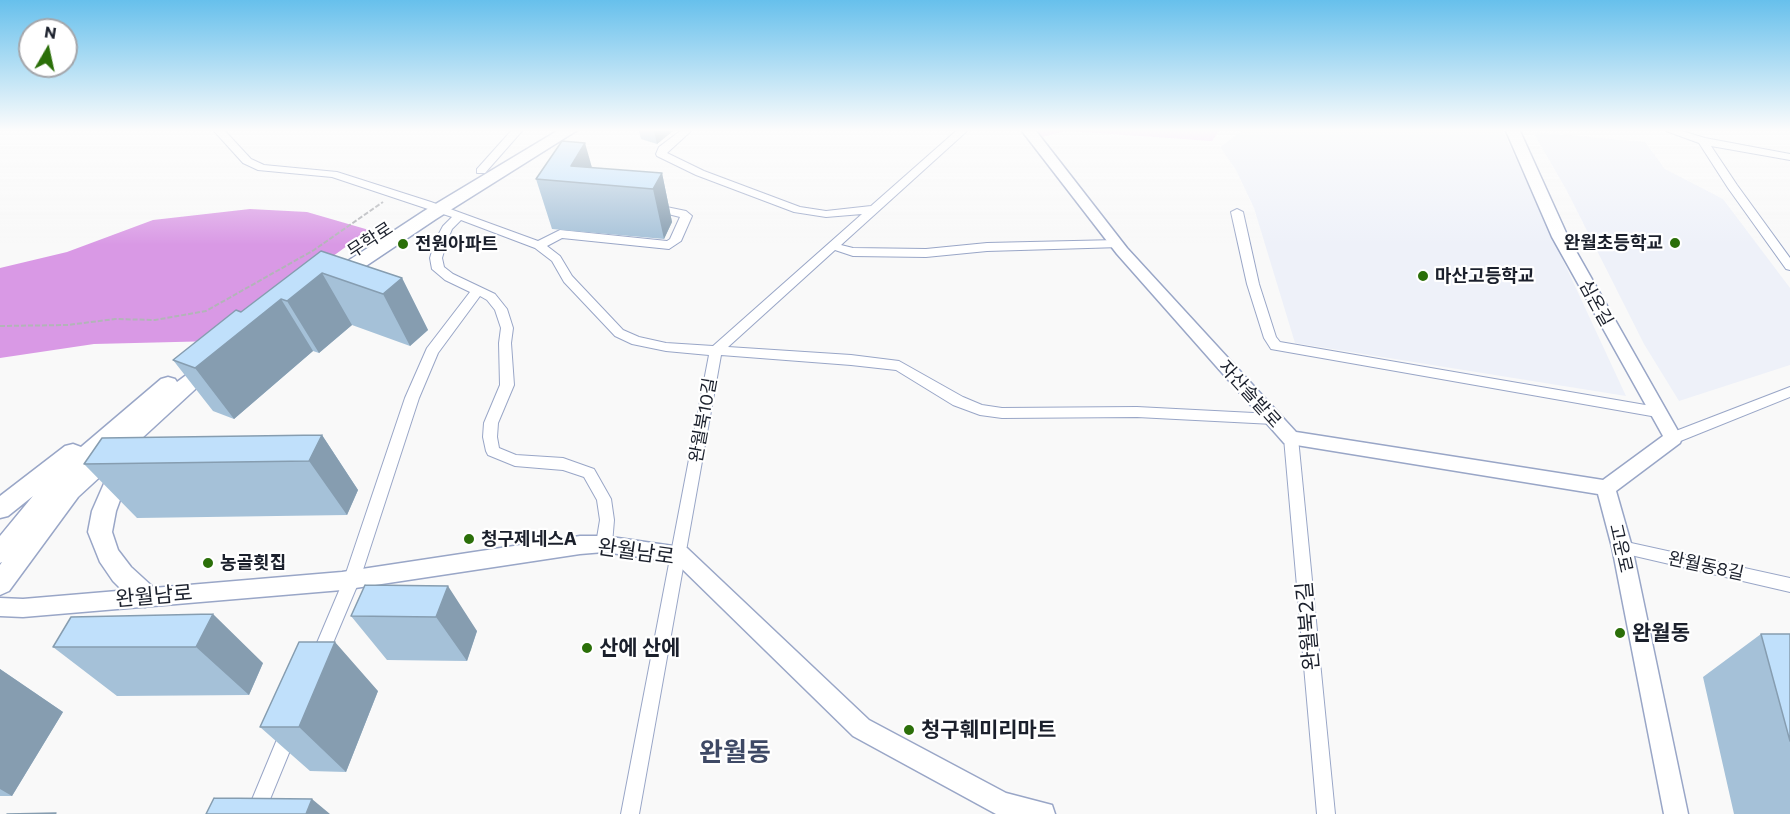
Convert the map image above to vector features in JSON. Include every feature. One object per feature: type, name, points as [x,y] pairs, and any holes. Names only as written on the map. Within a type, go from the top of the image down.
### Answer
[{"type":"main road","name":"무학로","points":[[317,284],[433,207],[484,169]]},
{"type":"main road","name":"무학로","points":[[433,207],[501,169]]},
{"type":"main road","name":"자산솔밭로","points":[[1059,169],[1117,244],[1291,438],[1606,488]]},
{"type":"main road","name":"심온길","points":[[1530,169],[1560,237],[1673,438]]},
{"type":"main road","points":[[0,508],[124,411],[221,351],[196,377],[70,491],[0,584]]},
{"type":"main road","points":[[145,596],[122,574],[108,555],[100,532],[104,511],[114,485],[196,377]]},
{"type":"main road","points":[[0,553],[48,494],[108,435],[171,382]]},
{"type":"main road","points":[[1606,488],[1673,438]]},
{"type":"main road","name":"고운로","points":[[1606,488],[1622,548],[1676,814]]},
{"type":"main road","name":"완월남로","points":[[0,607],[23,608],[352,579],[580,545],[604,544],[680,555],[861,728],[1002,804],[1043,814]]},
{"type":"street","points":[[274,169],[333,174],[539,245],[555,259],[568,279],[619,333],[636,341],[716,350],[876,362],[899,366],[958,401],[980,410],[1002,413],[1137,412],[1225,418],[1273,418]]},
{"type":"street","points":[[692,169],[798,210],[826,214],[875,209]]},
{"type":"street","points":[[716,350],[920,169]]},
{"type":"street","points":[[1721,169],[1790,266]]},
{"type":"street","points":[[539,245],[560,234],[661,246],[675,241],[686,216],[668,209],[640,205]]},
{"type":"street","points":[[1237,212],[1253,284],[1270,338],[1276,346],[1657,412]]},
{"type":"street","points":[[458,218],[447,228],[441,241],[436,258],[438,269],[449,277],[491,297],[501,309],[507,328],[505,342],[507,385],[491,423],[489,437],[493,451],[515,460],[563,464],[589,473],[604,499],[606,520],[604,544]]},
{"type":"street","points":[[833,246],[853,252],[926,253],[987,247],[1117,244]]},
{"type":"street","points":[[312,675],[352,579],[412,398],[432,351],[478,290]]},
{"type":"street","name":"완월북10길","points":[[630,814],[680,555],[716,350]]},
{"type":"street","points":[[1673,438],[1790,393]]},
{"type":"street","name":"완월북2길","points":[[1291,438],[1326,814]]},
{"type":"street","name":"완월동8길","points":[[1622,548],[1790,585]]},
{"type":"street","points":[[255,814],[294,718]]},
{"type":"path","points":[[0,326],[68,325],[115,319],[155,320],[206,311],[314,250],[394,194]]},
{"type":"shaded area","name":"마산고등학교","points":[[1521,169],[1626,396],[1295,343],[1254,208],[1236,170]]},
{"type":"shaded area","name":"완월초등학교","points":[[1554,169],[1665,169],[1723,199],[1790,288],[1790,365],[1679,401],[1644,344]]},
{"type":"shaded area","points":[[250,209],[307,212],[369,230],[216,341],[94,344],[0,358],[0,268],[67,252],[153,220]]},
{"type":"building","points":[[543,169],[610,169],[662,173],[653,189],[536,179]]},
{"type":"building","points":[[321,251],[402,278],[383,294],[322,273],[287,301],[281,299],[195,368],[173,360],[236,310],[241,312]]},
{"type":"building","points":[[322,435],[309,461],[84,464],[102,438]]},
{"type":"building","points":[[365,585],[448,586],[436,617],[351,616]]},
{"type":"building","points":[[213,614],[196,647],[53,647],[71,617]]},
{"type":"building","points":[[1761,634],[1790,634],[1790,741]]},
{"type":"building","points":[[299,642],[335,642],[299,727],[260,727]]},
{"type":"building","points":[[214,798],[312,799],[306,814],[206,814]]},
{"type":"building","points":[[56,813],[55,814],[7,814]]},
{"type":"place","name":"완월초등학교","points":[[1675,243]]},
{"type":"place","name":"전원아파트","points":[[403,244]]},
{"type":"place","name":"마산고등학교","points":[[1423,276]]},
{"type":"place","name":"청구제네스A","points":[[469,539]]},
{"type":"place","name":"농골횟집","points":[[208,563]]},
{"type":"place","name":"완월동","points":[[1620,633]]},
{"type":"place","name":"산에 산에","points":[[587,648]]},
{"type":"place","name":"청구훼미리마트","points":[[909,730]]},
{"type":"district","name":"완월동","points":[[735,752]]}]
